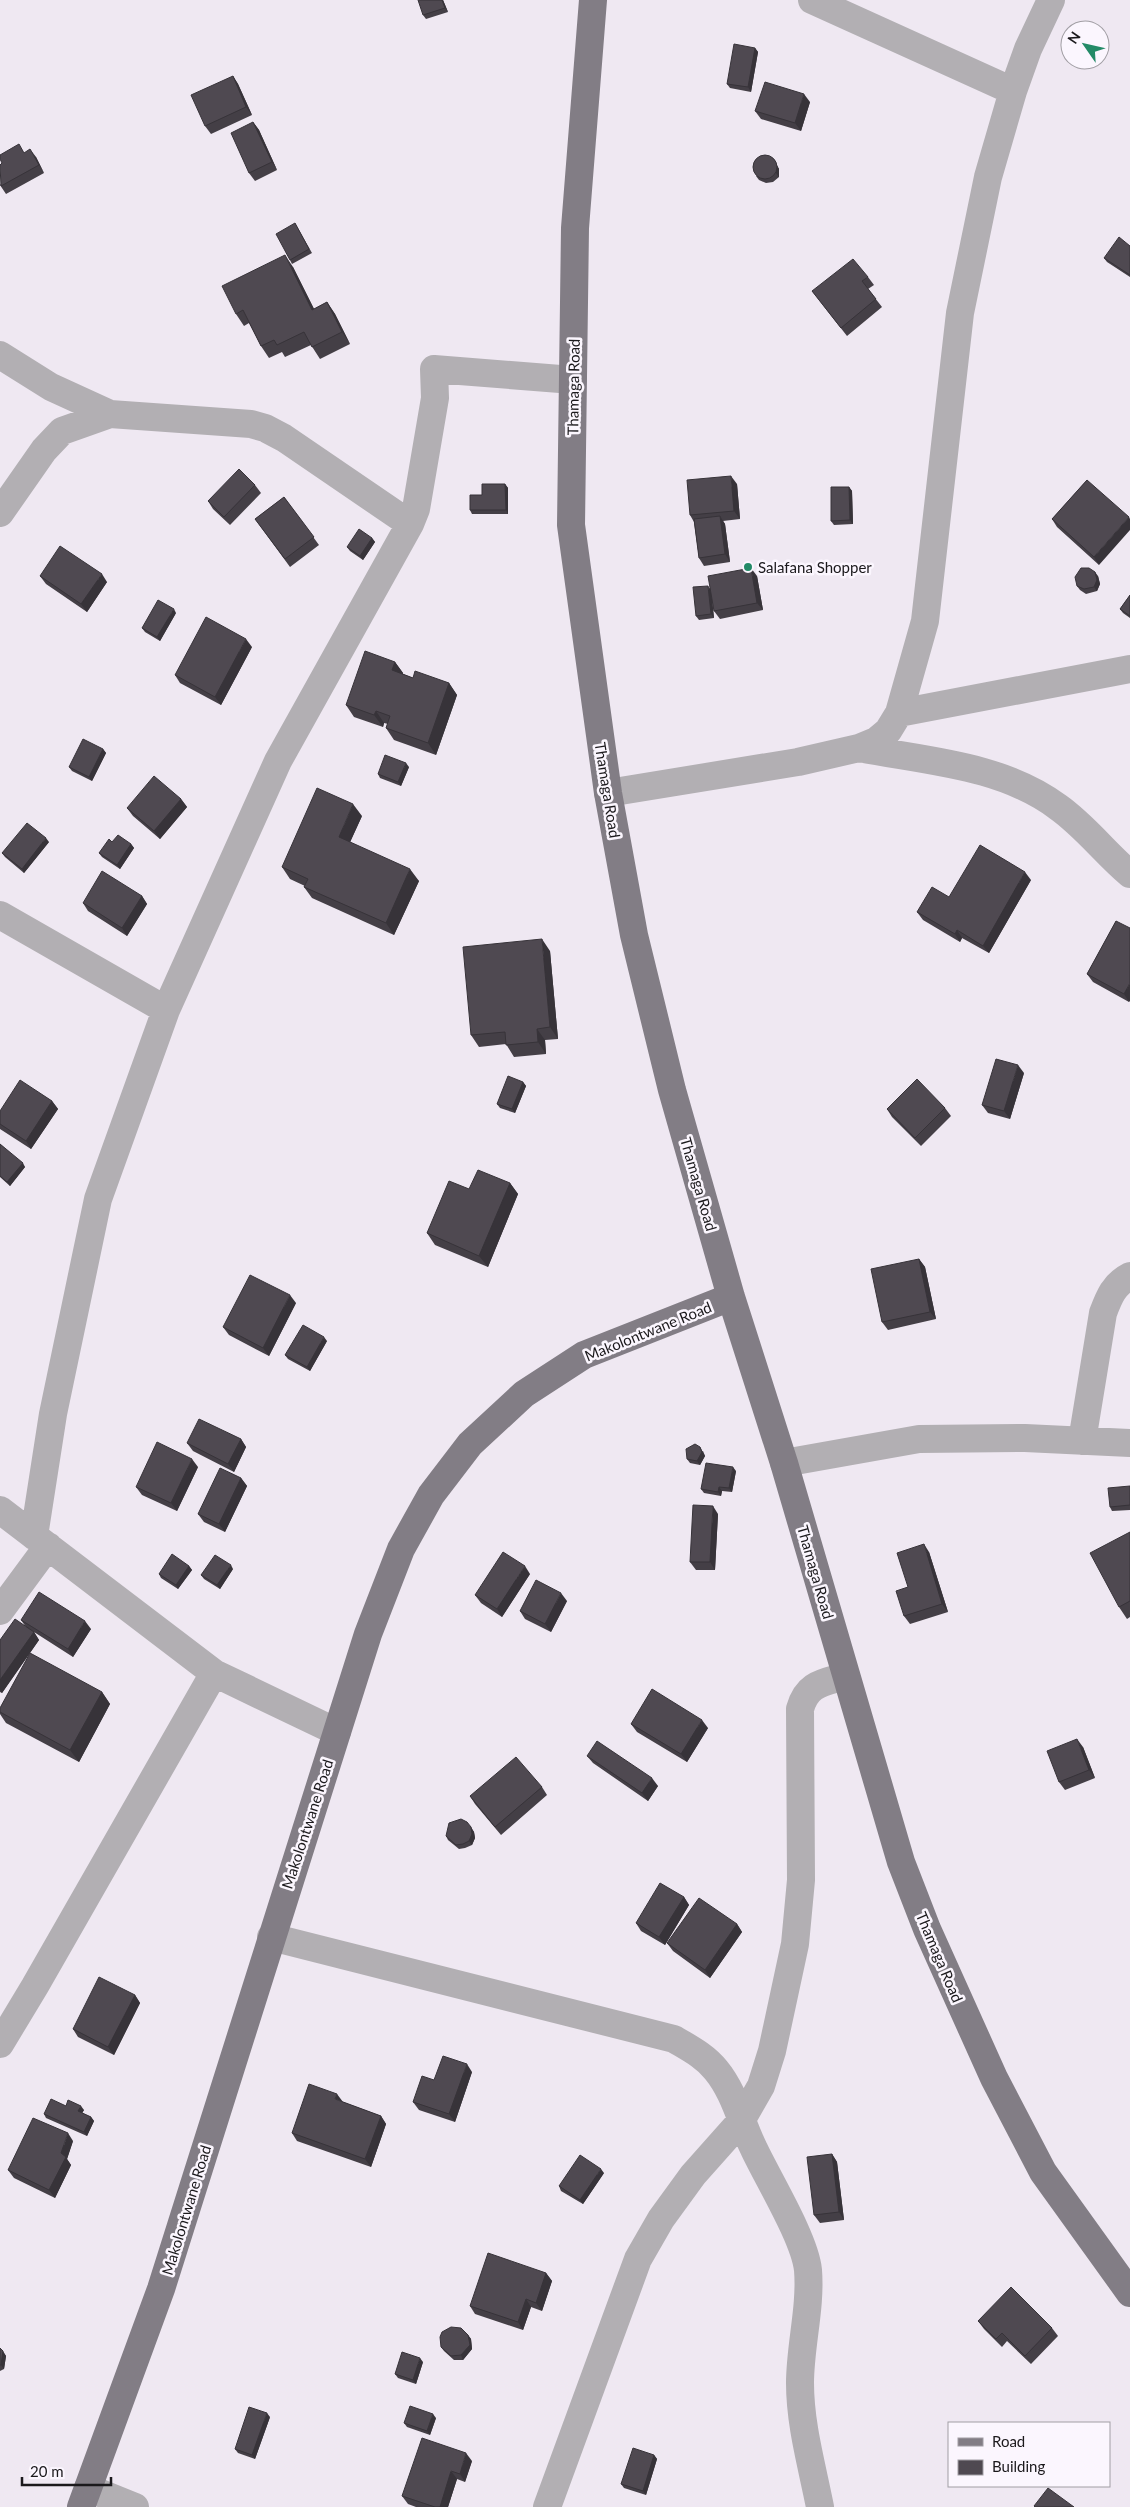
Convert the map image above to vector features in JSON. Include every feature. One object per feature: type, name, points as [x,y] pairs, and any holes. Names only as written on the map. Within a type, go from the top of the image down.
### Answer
[{"type":"main road","name":"Thamaga Road","points":[[593,0],[575,228],[571,524],[608,793],[634,935],[672,1090],[731,1297],[784,1463],[901,1862],[926,1929],[994,2078],[1042,2172],[1130,2293]]},
{"type":"main road","name":"Makolontwane Road","points":[[85,2498],[161,2289],[368,1634],[401,1549],[431,1495],[470,1444],[524,1394],[584,1355],[731,1297]]},
{"type":"street","points":[[608,793],[798,762],[859,748],[876,741],[888,730],[899,712],[925,621],[960,312],[988,176],[1028,48],[1051,0]]},
{"type":"street","points":[[819,1],[1013,91]]},
{"type":"street","points":[[0,355],[51,387],[110,414],[250,424],[266,428],[284,438],[410,524]]},
{"type":"street","points":[[0,1611],[41,1541],[53,1414],[98,1199],[166,1010],[278,761],[410,524],[416,509],[435,398],[434,369],[573,380]]},
{"type":"street","points":[[0,513],[44,450],[62,431],[110,414]]},
{"type":"street","points":[[899,712],[1130,669]]},
{"type":"street","points":[[859,748],[997,774],[1056,805],[1078,822],[1130,874]]},
{"type":"street","points":[[0,915],[166,1010]]},
{"type":"street","points":[[1082,1441],[1103,1313],[1110,1294],[1122,1280],[1130,1276]]},
{"type":"street","points":[[784,1463],[919,1439],[1025,1438],[1130,1444]]},
{"type":"street","points":[[0,1510],[214,1673],[337,1732]]},
{"type":"street","points":[[0,2044],[214,1673]]},
{"type":"street","points":[[547,2507],[638,2260],[661,2219],[693,2176],[741,2121],[761,2086],[772,2051],[795,1944],[800,1880],[800,1709],[804,1695],[813,1686],[846,1676]]},
{"type":"street","points":[[271,1937],[674,2039],[702,2056],[716,2069],[729,2088],[741,2121],[803,2249],[808,2269],[800,2381],[801,2410],[820,2507]]},
{"type":"street","points":[[85,2498],[135,2507]]},
{"type":"building","points":[[418,0],[442,0],[445,8],[423,15]]},
{"type":"building","points":[[734,44],[755,48],[748,87],[727,84]]},
{"type":"building","points":[[233,76],[246,107],[205,126],[191,95]]},
{"type":"building","points":[[765,82],[804,94],[795,123],[755,111]]},
{"type":"building","points":[[253,122],[272,162],[249,173],[231,133]]},
{"type":"building","points":[[19,144],[24,153],[30,149],[39,165],[1,186],[0,165],[2,163],[0,155]]},
{"type":"building","points":[[765,155],[770,156],[776,162],[776,172],[770,178],[765,179],[760,178],[754,172],[753,167],[754,162],[760,156]]},
{"type":"building","points":[[295,223],[309,249],[290,260],[276,234]]},
{"type":"building","points":[[1119,237],[1130,246],[1130,275],[1104,258]]},
{"type":"building","points":[[285,255],[312,310],[327,302],[342,332],[312,347],[304,332],[277,345],[274,340],[261,346],[243,310],[236,314],[222,286]]},
{"type":"building","points":[[853,259],[868,277],[862,281],[876,299],[841,328],[812,291]]},
{"type":"building","points":[[239,469],[255,485],[224,517],[208,501]]},
{"type":"building","points":[[731,476],[734,511],[690,515],[687,480]]},
{"type":"building","points":[[1087,480],[1129,517],[1094,557],[1052,519]]},
{"type":"building","points":[[482,484],[505,484],[506,510],[470,510],[470,495],[482,495]]},
{"type":"building","points":[[831,487],[849,487],[850,520],[831,521]]},
{"type":"building","points":[[284,497],[314,537],[285,559],[255,519]]},
{"type":"building","points":[[720,516],[725,554],[699,558],[694,519]]},
{"type":"building","points":[[359,529],[372,538],[360,556],[347,547]]},
{"type":"building","points":[[60,546],[102,574],[81,604],[40,576]]},
{"type":"building","points":[[751,568],[757,603],[714,611],[708,576]]},
{"type":"building","points":[[1081,568],[1089,568],[1095,572],[1097,580],[1094,587],[1084,589],[1077,586],[1075,577]]},
{"type":"building","points":[[708,586],[711,614],[696,616],[693,587]]},
{"type":"building","points":[[1130,595],[1130,616],[1120,609]]},
{"type":"building","points":[[158,600],[174,609],[157,637],[142,628]]},
{"type":"building","points":[[206,617],[246,639],[215,697],[175,675]]},
{"type":"building","points":[[365,651],[395,662],[392,670],[413,678],[415,671],[449,683],[428,743],[386,728],[390,716],[376,711],[374,715],[346,705]]},
{"type":"building","points":[[83,739],[103,749],[89,777],[69,767]]},
{"type":"building","points":[[385,755],[406,763],[398,782],[378,774]]},
{"type":"building","points":[[154,776],[181,799],[154,831],[127,808]]},
{"type":"building","points":[[317,788],[353,804],[339,837],[410,869],[386,923],[304,887],[308,879],[282,867]]},
{"type":"building","points":[[27,823],[46,838],[22,869],[2,853]]},
{"type":"building","points":[[118,835],[131,844],[117,865],[99,853],[109,839],[112,842]]},
{"type":"building","points":[[980,845],[1025,872],[983,946],[957,930],[955,934],[917,912],[932,887],[949,897]]},
{"type":"building","points":[[102,871],[142,896],[122,928],[83,903]]},
{"type":"building","points":[[1116,921],[1130,928],[1130,983],[1124,994],[1087,974]]},
{"type":"building","points":[[542,939],[550,1027],[537,1029],[538,1042],[506,1045],[505,1032],[471,1035],[463,947]]},
{"type":"building","points":[[996,1059],[1018,1065],[1004,1111],[982,1105]]},
{"type":"building","points":[[508,1076],[523,1082],[512,1109],[497,1104]]},
{"type":"building","points":[[917,1079],[945,1108],[915,1138],[887,1109]]},
{"type":"building","points":[[20,1080],[52,1101],[26,1141],[0,1124],[0,1111]]},
{"type":"building","points":[[0,1144],[23,1163],[7,1182],[0,1176]]},
{"type":"building","points":[[478,1170],[510,1183],[479,1256],[427,1233],[449,1181],[469,1189]]},
{"type":"building","points":[[919,1259],[930,1312],[882,1322],[871,1269]]},
{"type":"building","points":[[250,1275],[290,1295],[263,1348],[223,1327]]},
{"type":"building","points":[[303,1325],[324,1337],[307,1367],[285,1355]]},
{"type":"building","points":[[199,1419],[241,1439],[228,1464],[187,1443]]},
{"type":"building","points":[[157,1442],[192,1459],[171,1503],[136,1487]]},
{"type":"building","points":[[695,1444],[700,1447],[702,1452],[697,1461],[687,1459],[686,1449]]},
{"type":"building","points":[[706,1463],[733,1467],[729,1488],[719,1487],[718,1492],[701,1489]]},
{"type":"building","points":[[220,1468],[241,1478],[219,1524],[198,1514]]},
{"type":"building","points":[[1130,1486],[1130,1505],[1110,1507],[1108,1488]]},
{"type":"building","points":[[693,1505],[713,1506],[710,1562],[690,1562]]},
{"type":"building","points":[[1130,1532],[1130,1601],[1119,1607],[1090,1553]]},
{"type":"building","points":[[924,1544],[942,1604],[904,1616],[896,1591],[908,1587],[897,1553]]},
{"type":"building","points":[[503,1552],[525,1566],[497,1609],[475,1595]]},
{"type":"building","points":[[172,1554],[189,1566],[176,1585],[159,1574]]},
{"type":"building","points":[[215,1555],[231,1565],[217,1585],[201,1575]]},
{"type":"building","points":[[536,1580],[561,1593],[545,1624],[520,1611]]},
{"type":"building","points":[[39,1592],[85,1621],[68,1649],[21,1620]]},
{"type":"building","points":[[15,1619],[34,1632],[0,1680],[0,1640]]},
{"type":"building","points":[[30,1653],[102,1692],[70,1750],[0,1712],[0,1708]]},
{"type":"building","points":[[652,1689],[702,1720],[681,1754],[631,1724]]},
{"type":"building","points":[[1077,1739],[1089,1770],[1059,1782],[1047,1751]]},
{"type":"building","points":[[597,1741],[652,1778],[642,1793],[587,1756]]},
{"type":"building","points":[[516,1757],[542,1787],[495,1827],[470,1796]]},
{"type":"building","points":[[461,1819],[471,1827],[472,1834],[469,1841],[456,1845],[446,1836],[449,1823]]},
{"type":"building","points":[[660,1883],[684,1897],[659,1937],[636,1923]]},
{"type":"building","points":[[699,1898],[737,1924],[705,1970],[667,1943]]},
{"type":"building","points":[[99,1977],[135,1995],[108,2047],[73,2029]]},
{"type":"building","points":[[443,2056],[467,2064],[449,2114],[413,2102],[422,2076],[434,2080]]},
{"type":"building","points":[[309,2084],[337,2094],[335,2099],[381,2116],[365,2159],[292,2133]]},
{"type":"building","points":[[51,2099],[66,2106],[68,2100],[81,2106],[78,2111],[91,2117],[84,2132],[44,2114]]},
{"type":"building","points":[[33,2118],[68,2133],[61,2153],[66,2157],[49,2190],[8,2170]]},
{"type":"building","points":[[832,2154],[839,2212],[814,2215],[807,2157]]},
{"type":"building","points":[[580,2155],[601,2169],[580,2200],[559,2186]]},
{"type":"building","points":[[488,2253],[546,2273],[536,2303],[526,2299],[518,2322],[470,2306]]},
{"type":"building","points":[[1011,2287],[1052,2328],[1025,2356],[1002,2333],[996,2339],[978,2321]]},
{"type":"building","points":[[451,2327],[461,2328],[468,2335],[470,2345],[461,2355],[451,2356],[441,2347],[440,2337],[442,2332]]},
{"type":"building","points":[[0,2348],[3,2351],[1,2365],[0,2365]]},
{"type":"building","points":[[402,2352],[420,2358],[413,2380],[395,2374]]},
{"type":"building","points":[[410,2406],[433,2414],[427,2431],[404,2423]]},
{"type":"building","points":[[249,2407],[267,2413],[252,2455],[235,2449]]},
{"type":"building","points":[[422,2438],[466,2453],[460,2474],[451,2471],[440,2507],[402,2496]]},
{"type":"building","points":[[633,2448],[654,2455],[643,2491],[621,2484]]},
{"type":"building","points":[[1048,2488],[1074,2507],[1035,2507]]},
{"type":"place","name":"Salafana Shopper","points":[[748,567]]}]
